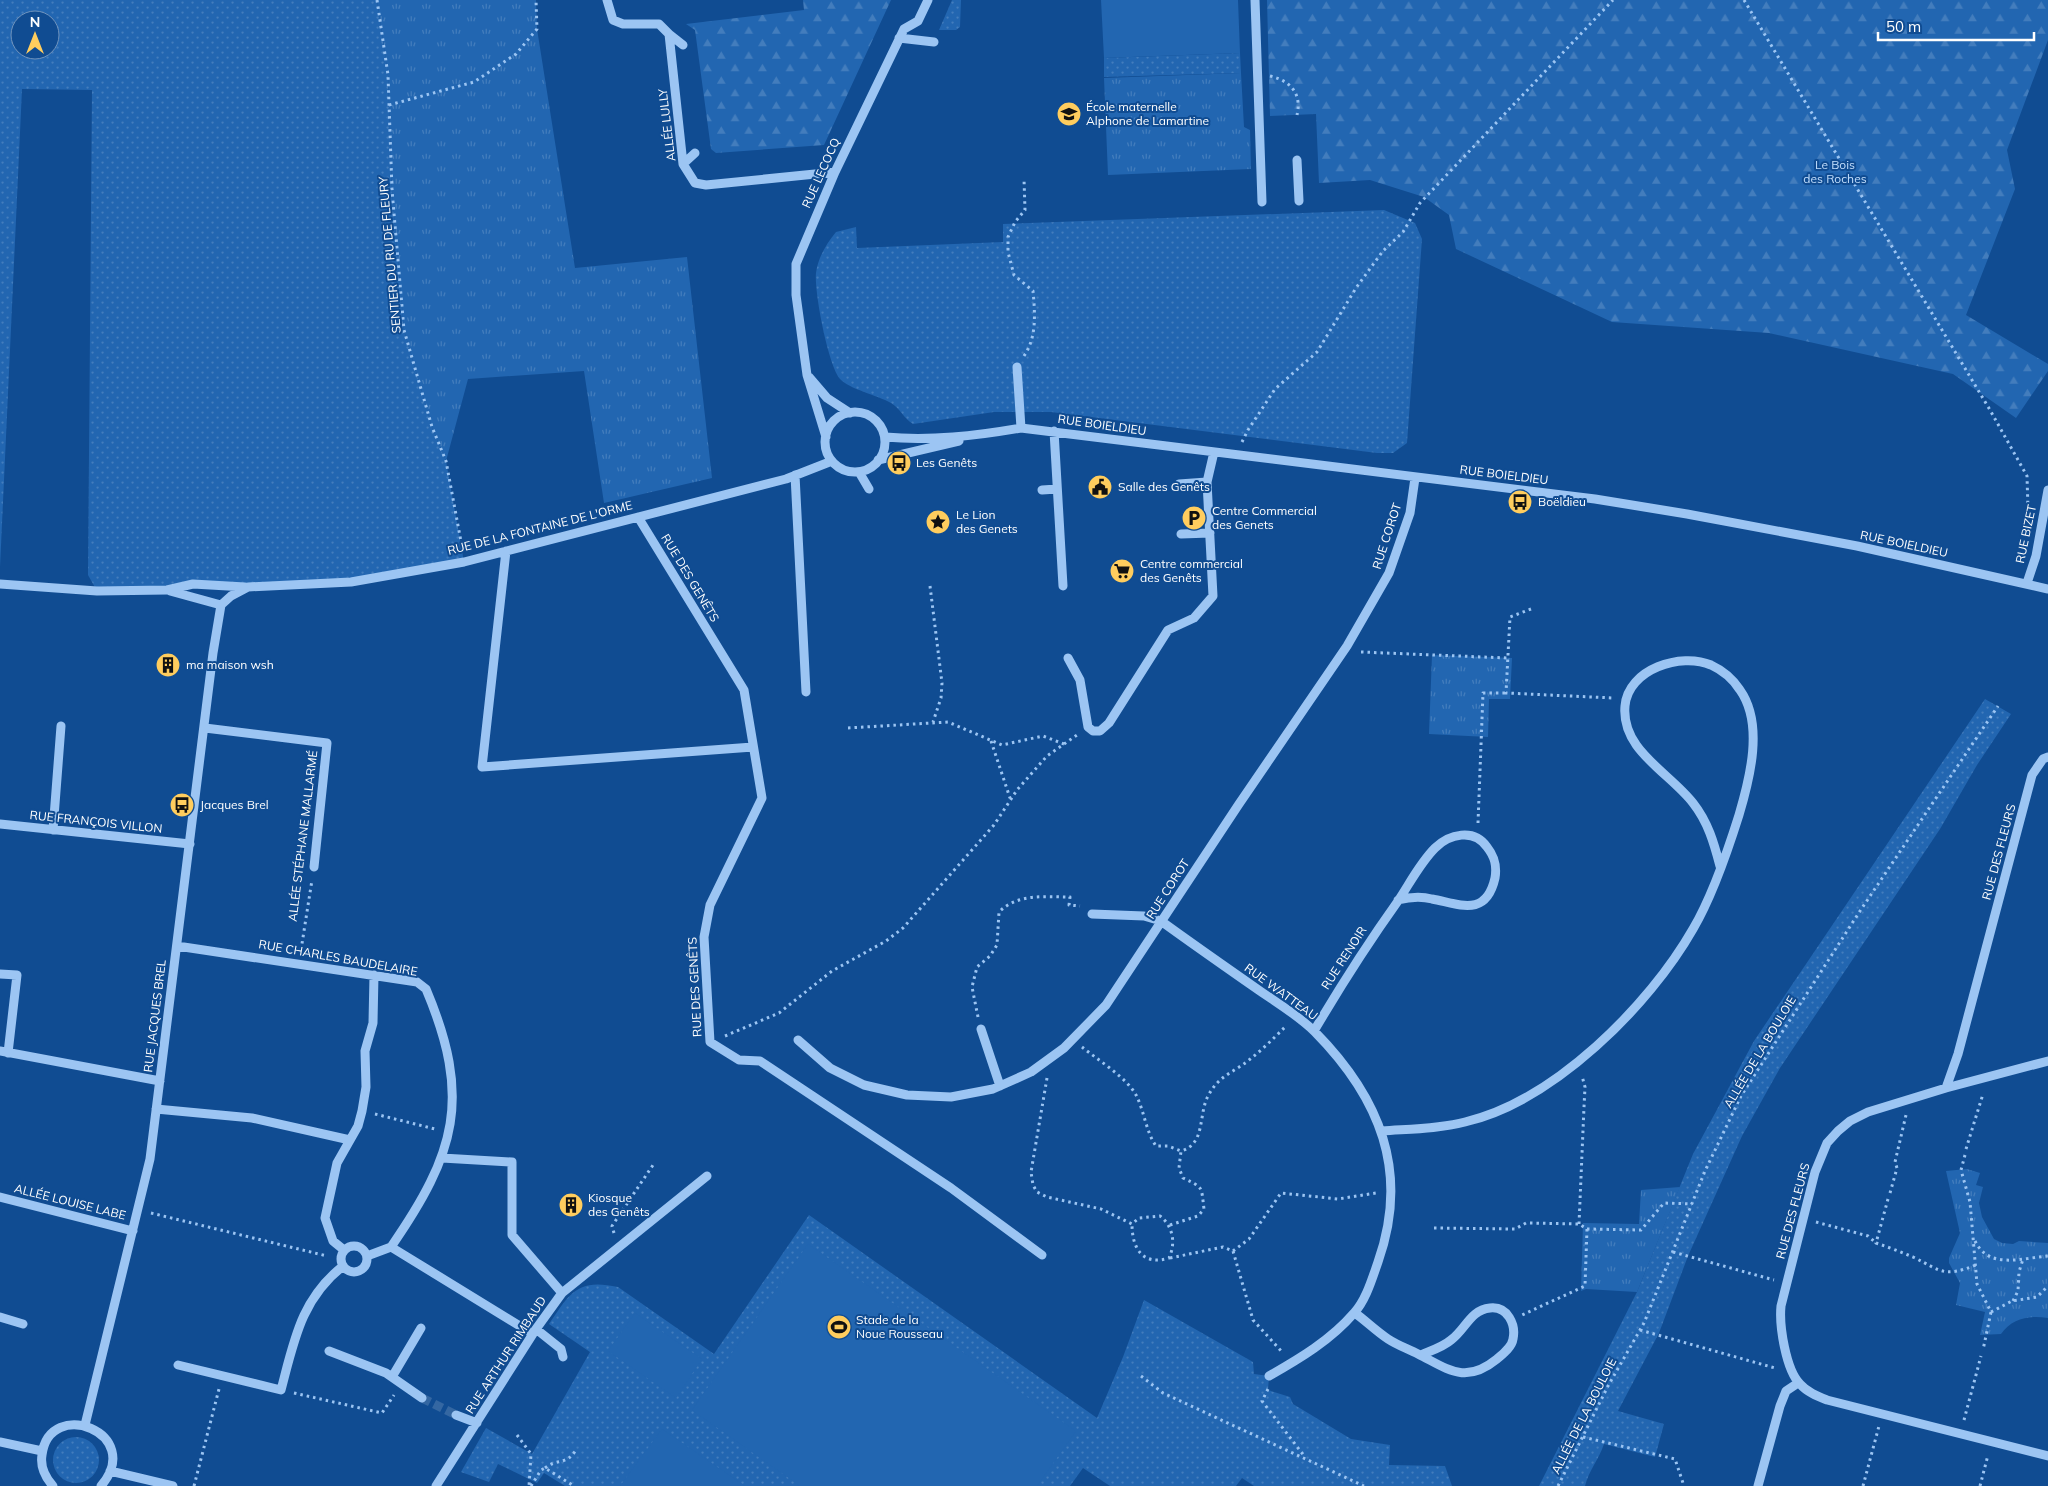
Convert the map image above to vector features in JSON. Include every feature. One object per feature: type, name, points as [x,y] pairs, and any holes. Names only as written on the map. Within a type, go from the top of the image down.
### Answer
[{"type":"street","points":[[607,0],[613,20],[624,24],[659,24],[683,45]]},
{"type":"street","name":"RUE LECOCQ","points":[[826,437],[807,375],[796,295],[796,264],[835,172],[899,38],[904,29],[918,21],[928,0]]},
{"type":"street","points":[[1255,0],[1262,202]]},
{"type":"street","name":"ALLÉE LULLY","points":[[669,34],[683,164],[692,180],[706,185],[835,172]]},
{"type":"street","points":[[899,38],[934,42]]},
{"type":"street","points":[[683,164],[695,153]]},
{"type":"street","points":[[1297,160],[1299,201]]},
{"type":"street","points":[[1017,367],[1021,428]]},
{"type":"street","points":[[807,375],[827,398],[850,413],[868,415],[876,420],[885,436],[885,447],[878,460],[868,470],[849,472],[832,461],[826,446],[826,437],[834,422],[850,413]]},
{"type":"street","name":"RUE BOIELDIEU","points":[[885,436],[921,440],[973,436],[1021,428],[1590,499],[1687,514],[1800,535],[2048,589]]},
{"type":"street","points":[[1054,431],[1063,586]]},
{"type":"street","name":"RUE BOIELDIEU","points":[[878,460],[939,447],[973,436]]},
{"type":"street","points":[[1068,658],[1080,680],[1088,727],[1094,731],[1100,731],[1109,723],[1168,630],[1194,618],[1213,596],[1207,482],[1214,452]]},
{"type":"street","name":"RUE DE LA FONTAINE DE L'ORME","points":[[0,584],[97,591],[167,590],[193,584],[248,587],[351,582],[464,562],[795,475],[832,461]]},
{"type":"street","points":[[859,472],[869,489]]},
{"type":"street","points":[[795,475],[806,692]]},
{"type":"street","name":"RUE COROT","points":[[798,1040],[830,1068],[864,1085],[906,1095],[950,1097],[1000,1086],[1031,1072],[1072,1039],[1106,1005],[1343,652],[1390,573],[1410,513],[1416,478]]},
{"type":"street","points":[[1179,484],[1207,482]]},
{"type":"street","points":[[1042,490],[1057,489]]},
{"type":"street","name":"RUE BIZET","points":[[2027,583],[2036,556],[2048,490]]},
{"type":"street","name":"RUE DES GENÊTS","points":[[638,517],[744,690],[762,798],[710,905],[705,920],[704,937],[710,1042],[739,1060],[760,1061],[952,1188],[1042,1255]]},
{"type":"street","points":[[1181,534],[1210,533]]},
{"type":"street","points":[[506,551],[482,767],[753,747]]},
{"type":"street","name":"RUE DE LA FONTAINE DE L'ORME","points":[[167,590],[221,605],[248,587]]},
{"type":"street","name":"RUE JACQUES BREL","points":[[85,1425],[150,1160],[221,605]]},
{"type":"street","points":[[1382,1131],[1465,1122],[1492,1113],[1528,1095],[1578,1060],[1633,1012],[1666,972],[1694,928],[1712,891],[1733,836],[1748,786],[1754,752],[1751,723],[1745,697],[1732,678],[1709,664],[1685,662],[1660,664],[1644,673],[1631,687],[1624,705],[1626,725],[1635,745],[1694,803],[1713,839],[1720,866]]},
{"type":"street","points":[[53,830],[61,726]]},
{"type":"street","name":"ALLÉE STÉPHANE MALLARMÉ","points":[[205,728],[327,744],[314,867]]},
{"type":"street","name":"RUE DES FLEURS","points":[[1798,1383],[1789,1361],[1779,1323],[1786,1283],[1820,1157],[1838,1131],[1850,1121],[1868,1112],[1946,1088],[1961,1044],[2032,775],[2043,759],[2048,758]]},
{"type":"street","name":"RUE FRANÇOIS VILLON","points":[[0,824],[190,844]]},
{"type":"street","name":"RUE RENOIR","points":[[1314,1031],[1369,941],[1436,847],[1461,834],[1473,835],[1477,838]]},
{"type":"street","points":[[1398,900],[1415,896],[1456,906],[1472,907],[1483,900],[1492,887],[1497,868],[1493,856],[1484,842],[1477,838]]},
{"type":"street","points":[[1092,914],[1144,916],[1161,921]]},
{"type":"street","name":"RUE WATTEAU","points":[[1161,921],[1314,1031],[1346,1068],[1367,1101],[1382,1131],[1390,1167],[1392,1209],[1383,1249],[1371,1282],[1355,1313],[1323,1342],[1269,1376]]},
{"type":"street","name":"RUE CHARLES BAUDELAIRE","points":[[177,946],[417,982],[426,989],[449,1056],[452,1089],[450,1133],[442,1158],[423,1198],[392,1247]]},
{"type":"street","points":[[0,974],[17,975],[4,1052],[160,1081]]},
{"type":"street","points":[[178,1365],[281,1390],[298,1324],[325,1280],[343,1258],[351,1246],[359,1247],[367,1256],[366,1265],[359,1271],[350,1271],[343,1258],[334,1241],[325,1218],[337,1163],[350,1140],[362,1111],[366,1086],[366,1051],[373,1023],[374,975]]},
{"type":"street","points":[[981,1029],[1000,1086]]},
{"type":"street","points":[[1946,1088],[2048,1061]]},
{"type":"street","points":[[156,1110],[252,1118],[350,1140]]},
{"type":"street","points":[[442,1158],[512,1162],[512,1235],[562,1294]]},
{"type":"street","name":"RUE ARTHUR RIMBAUD","points":[[436,1486],[535,1332],[562,1294],[707,1176]]},
{"type":"street","name":"ALLÉE LOUISE LABE","points":[[0,1197],[133,1231]]},
{"type":"street","points":[[367,1256],[392,1247],[535,1332],[561,1349],[563,1357]]},
{"type":"street","points":[[1355,1313],[1388,1339],[1421,1355],[1445,1370],[1476,1372],[1490,1365],[1513,1342],[1515,1328],[1508,1314],[1493,1307],[1480,1310],[1472,1315],[1466,1326],[1450,1341],[1421,1355]]},
{"type":"street","points":[[0,1317],[23,1324]]},
{"type":"street","points":[[392,1377],[421,1328]]},
{"type":"street","points":[[329,1352],[386,1373],[422,1398]]},
{"type":"street","points":[[1758,1486],[1780,1406],[1786,1391],[1798,1383],[1808,1392],[1826,1400],[2048,1456]]},
{"type":"street","points":[[456,1415],[477,1423]]},
{"type":"street","points":[[53,1486],[42,1469],[42,1452],[48,1439],[58,1429],[71,1424],[85,1425],[97,1430],[106,1439],[111,1452],[110,1471],[100,1486]]},
{"type":"street","points":[[0,1442],[42,1452]]},
{"type":"street","points":[[110,1471],[173,1486]]},
{"type":"path","name":"SENTIER DU RU DE FLEURY","points":[[377,0],[388,75],[392,190],[404,330],[432,427],[446,461],[464,562]]},
{"type":"path","points":[[389,105],[474,82],[516,54],[537,29],[536,0]]},
{"type":"path","points":[[1239,455],[1248,430],[1275,389],[1317,352],[1356,288],[1382,251],[1403,232],[1420,202],[1613,0]]},
{"type":"path","points":[[1744,0],[1990,410],[2026,476],[2028,512]]},
{"type":"path","points":[[1258,74],[1277,78],[1289,84],[1298,96],[1297,115]]},
{"type":"path","points":[[1017,367],[1029,349],[1036,320],[1033,291],[1014,275],[1008,252],[1008,237],[1015,222],[1025,210],[1024,178]]},
{"type":"path","points":[[930,586],[942,683],[941,698],[933,722]]},
{"type":"path","points":[[1506,693],[1510,617],[1531,609]]},
{"type":"path","points":[[1343,652],[1507,658]]},
{"type":"path","points":[[1477,838],[1483,693],[1626,699]]},
{"type":"path","name":"ALLÉE DE LA BOULOIE","points":[[1558,1486],[1608,1386],[1640,1330],[1705,1171],[1741,1096],[1860,911],[1998,706]]},
{"type":"path","points":[[848,728],[948,722],[1002,745],[1043,736],[1064,744]]},
{"type":"path","points":[[710,1042],[779,1013],[832,970],[886,941],[903,928],[994,825],[1010,798],[1046,756],[1088,727]]},
{"type":"path","points":[[990,740],[1010,798]]},
{"type":"path","name":"ALLÉE STÉPHANE MALLARMÉ","points":[[298,964],[314,867]]},
{"type":"path","points":[[981,1029],[974,1005],[972,986],[977,967],[990,956],[998,944],[999,912],[1009,902],[1032,897],[1070,897],[1069,905],[1089,906],[1092,914]]},
{"type":"path","points":[[1072,1039],[1131,1087],[1156,1146],[1168,1146],[1181,1151],[1194,1144],[1199,1136],[1203,1111],[1214,1086],[1233,1068],[1252,1057],[1295,1016]]},
{"type":"path","points":[[1051,1057],[1031,1172],[1033,1185],[1037,1192],[1047,1197],[1101,1209],[1132,1224]]},
{"type":"path","points":[[1578,1060],[1585,1086],[1579,1224]]},
{"type":"path","points":[[1966,1149],[1989,1076]]},
{"type":"path","points":[[1890,1193],[1897,1168],[1895,1162],[1909,1099]]},
{"type":"path","points":[[362,1111],[450,1133]]},
{"type":"path","points":[[1170,1225],[1198,1216],[1204,1210],[1201,1189],[1198,1184],[1183,1178],[1179,1168],[1181,1151]]},
{"type":"path","points":[[1965,1155],[1961,1170],[1970,1202],[1977,1284],[1991,1312],[1983,1350]]},
{"type":"path","points":[[618,1248],[612,1226],[653,1165]]},
{"type":"path","points":[[1233,1251],[1249,1239],[1281,1193],[1338,1199],[1392,1190]]},
{"type":"path","points":[[1876,1243],[1888,1199]]},
{"type":"path","points":[[1434,1228],[1515,1229],[1526,1223],[1579,1224],[1587,1229],[1641,1230],[1664,1203],[1692,1204]]},
{"type":"path","points":[[138,1210],[343,1258]]},
{"type":"path","points":[[1169,1258],[1173,1251],[1170,1225],[1160,1216],[1139,1218],[1132,1224],[1132,1238],[1140,1253],[1150,1259],[1160,1260],[1223,1247],[1233,1251]]},
{"type":"path","points":[[1803,1218],[1868,1236],[1876,1243],[1910,1256],[1938,1272],[1955,1272],[1976,1265]]},
{"type":"path","points":[[1511,1321],[1585,1286],[1587,1229]]},
{"type":"path","points":[[1974,1238],[1980,1251],[1987,1257],[2000,1260],[2048,1256]]},
{"type":"path","points":[[1233,1251],[1253,1320],[1292,1363]]},
{"type":"path","points":[[1673,1252],[1786,1283]]},
{"type":"path","points":[[2012,1301],[2018,1291],[2019,1272],[2023,1259]]},
{"type":"path","points":[[1991,1312],[2012,1301],[2037,1297],[2048,1286]]},
{"type":"path","points":[[1640,1330],[1776,1368],[1789,1361]]},
{"type":"path","points":[[1960,1434],[1981,1356]]},
{"type":"path","points":[[194,1486],[222,1376]]},
{"type":"path","points":[[1141,1376],[1163,1393],[1364,1486]]},
{"type":"path","points":[[1269,1376],[1268,1390],[1262,1401],[1306,1458]]},
{"type":"path","points":[[281,1390],[382,1413],[401,1383]]},
{"type":"path","points":[[1863,1486],[1882,1414]]},
{"type":"path","points":[[517,1435],[531,1454],[530,1486]]},
{"type":"path","points":[[1583,1436],[1675,1459],[1684,1486]]},
{"type":"path","points":[[1980,1486],[1991,1442]]},
{"type":"path","points":[[530,1486],[541,1470],[550,1463],[562,1462],[571,1458],[576,1450]]},
{"type":"path","points":[[545,1468],[574,1486]]},
{"type":"green space","points":[[0,0],[377,0],[388,75],[392,190],[404,330],[432,427],[446,461],[464,562],[351,582],[193,584],[97,591],[88,575],[92,90],[22,89],[0,567]]},
{"type":"green space","points":[[377,0],[536,0],[537,29],[575,268],[687,257],[712,478],[604,503],[584,371],[468,379],[446,461],[432,427],[404,330],[392,190],[388,75]]},
{"type":"green space","points":[[803,0],[891,0],[824,145],[716,153],[711,149],[695,30],[686,24],[804,10]]},
{"type":"green space","points":[[952,0],[961,0],[960,27],[956,30],[939,30]]},
{"type":"green space","points":[[1101,0],[1238,0],[1240,53],[1104,58]]},
{"type":"green space","name":"Le Bois des Roches","points":[[1267,0],[2048,0],[2048,40],[2007,150],[2015,189],[1966,315],[2048,364],[2048,371],[2016,418],[1953,374],[1769,333],[1612,322],[1456,249],[1449,215],[1424,197],[1370,180],[1319,183],[1316,114],[1270,116]]},
{"type":"green space","points":[[1240,53],[1241,73],[1104,77],[1104,58]]},
{"type":"green space","points":[[1241,73],[1244,127],[1250,130],[1251,169],[1108,175],[1104,78]]},
{"type":"green space","points":[[1384,210],[1415,223],[1422,239],[1407,443],[1393,453],[1377,453],[1051,412],[994,412],[913,424],[891,403],[850,386],[840,379],[831,359],[817,295],[816,273],[826,246],[836,232],[856,227],[857,248],[1003,242],[1003,224]]},
{"type":"green space","points":[[1432,655],[1512,658],[1510,699],[1489,699],[1488,737],[1429,734]]},
{"type":"green space","points":[[1985,699],[2011,714],[1977,765],[1940,829],[1780,1068],[1742,1136],[1688,1256],[1659,1333],[1618,1411],[1664,1424],[1655,1457],[1604,1444],[1585,1486],[1539,1486],[1637,1292],[1693,1154],[1754,1041]]},
{"type":"green space","points":[[1967,1169],[1980,1173],[1976,1185],[1983,1187],[1979,1203],[1982,1217],[1994,1239],[2002,1243],[2013,1244],[2019,1241],[2048,1243],[2048,1318],[2022,1319],[2010,1324],[2001,1334],[1980,1335],[1985,1312],[1956,1305],[1960,1283],[1949,1263],[1949,1258],[1960,1233],[1946,1171]]},
{"type":"green space","points":[[1680,1187],[1637,1292],[1586,1289],[1581,1291],[1583,1223],[1639,1224],[1641,1190]]},
{"type":"green space","points":[[809,1215],[1097,1418],[1123,1357],[1144,1300],[1253,1362],[1254,1374],[1269,1376],[1268,1390],[1290,1397],[1293,1404],[1351,1439],[1390,1445],[1389,1465],[1445,1466],[1452,1486],[1254,1486],[1242,1478],[1236,1486],[1110,1486],[1083,1468],[1070,1486],[565,1486],[544,1473],[537,1483],[498,1464],[489,1482],[461,1472],[486,1428],[532,1454],[590,1352],[549,1324],[569,1296],[576,1290],[593,1285],[618,1287],[714,1354]]},
{"type":"green space","name":"Stade de la Noue Rousseau","points":[[808,1244],[1076,1431],[1037,1486],[800,1486],[692,1410]]},
{"type":"green space","points":[[635,1313],[702,1359],[676,1398],[608,1351]]},
{"type":"green space","points":[[662,1429],[745,1486],[620,1486]]},
{"type":"green space","points":[[76,1437],[89,1441],[95,1447],[99,1460],[95,1473],[89,1479],[76,1483],[63,1479],[57,1473],[53,1460],[57,1447],[63,1441]]},
{"type":"tunnel","points":[[422,1398],[456,1415]]},
{"type":"place","name":"École maternelle Alphone de Lamartine","points":[[1069,114]]},
{"type":"place","name":"Les Genêts","points":[[899,463]]},
{"type":"place","name":"Salle des Genêts","points":[[1100,487]]},
{"type":"place","name":"Boëldieu","points":[[1520,502]]},
{"type":"place","name":"Centre Commercial des Genets","points":[[1194,518]]},
{"type":"place","name":"Le Lion des Genets","points":[[938,522]]},
{"type":"place","name":"Centre commercial des Genêts","points":[[1122,571]]},
{"type":"place","name":"ma maison wsh","points":[[168,665]]},
{"type":"place","name":"Jacques Brel","points":[[182,805]]},
{"type":"place","name":"Kiosque des Genêts","points":[[571,1205]]},
{"type":"place","name":"Stade de la Noue Rousseau","points":[[839,1327]]}]
